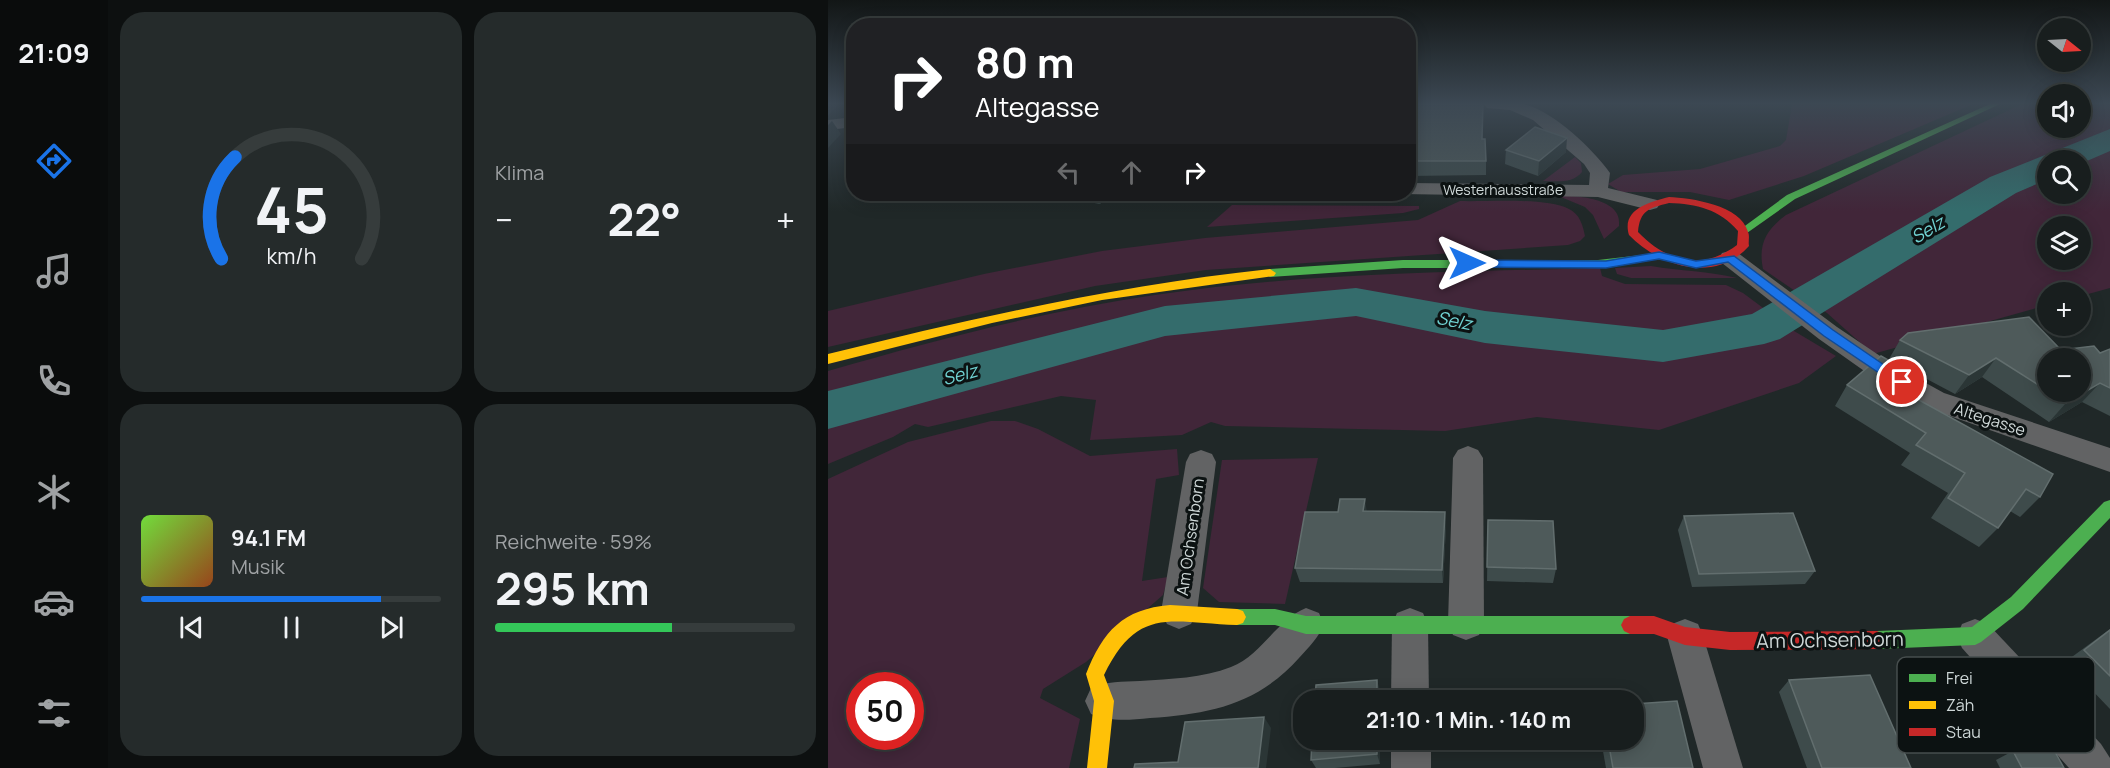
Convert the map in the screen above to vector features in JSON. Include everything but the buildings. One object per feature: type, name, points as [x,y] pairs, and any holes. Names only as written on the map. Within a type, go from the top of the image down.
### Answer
[{"type":"main road","points":[[1743,231],[1771,209],[1812,186],[1916,140]]},
{"type":"main road","points":[[1761,202],[1812,186]]},
{"type":"main road","points":[[1444,263],[1606,264],[1659,256],[1696,264],[1730,258],[1743,246],[1743,231],[1733,218],[1721,210],[1701,202],[1679,199],[1636,222],[1640,243],[1659,256]]},
{"type":"main road","points":[[1721,210],[1743,206]]},
{"type":"main road","points":[[828,359],[1018,311],[1147,287],[1310,269],[1444,263],[1590,250]]},
{"type":"main road","points":[[1975,636],[2017,603],[2110,507]]},
{"type":"main road","name":"Am Ochsenborn","points":[[1097,768],[1104,701],[1095,674],[1104,652],[1137,617],[1179,612],[1216,617],[1275,617],[1306,625],[1466,623],[1654,625],[1685,636],[1730,641],[1847,641],[1975,636]]},
{"type":"street","points":[[1567,140],[1591,160],[1600,173],[1598,191]]},
{"type":"street","name":"Westerhausstraße","points":[[1416,189],[1598,191],[1636,222]]},
{"type":"street","name":"Altegasse","points":[[1730,258],[1886,373],[1935,400],[2110,460]]},
{"type":"street","points":[[1466,623],[1468,458]]},
{"type":"street","name":"Am Ochsenborn","points":[[1179,612],[1201,462]]},
{"type":"street","points":[[1104,701],[1153,702],[1233,686],[1257,674],[1306,625]]},
{"type":"street","points":[[1410,625],[1410,690]]},
{"type":"street","points":[[1685,636],[1723,768]]},
{"type":"street","points":[[1975,636],[1994,657]]},
{"type":"street","points":[[1411,750],[1411,768]]},
{"type":"street","points":[[2082,753],[2094,768]]},
{"type":"shaded area","points":[[1786,140],[1889,140],[1804,176],[1729,200],[1690,192],[1621,192],[1608,184],[1623,175],[1700,169],[1780,146]]},
{"type":"shaded area","points":[[1946,140],[2110,140],[2110,288],[2091,293],[2091,282],[2037,282],[2037,308],[1873,354],[1827,313],[1763,269],[1763,245],[1769,232],[1786,215]]},
{"type":"shaded area","points":[[1575,157],[1581,163],[1582,172],[1578,176],[1564,181],[1543,181]]},
{"type":"shaded area","points":[[1556,195],[1585,198],[1606,204],[1614,209],[1618,216],[1619,226],[1604,239],[1593,215],[1585,207]]},
{"type":"shaded area","points":[[1460,201],[1531,201],[1559,205],[1576,214],[1585,236],[1580,241],[1568,245],[1206,270],[1095,286],[828,347],[828,311],[984,274],[1102,251],[1205,238],[1418,220]]},
{"type":"shaded area","points":[[1232,205],[1419,206],[1419,209],[1403,213],[1207,227]]},
{"type":"shaded area","points":[[1651,266],[1737,278],[1631,278],[1617,274],[1615,268]]},
{"type":"shaded area","points":[[1600,268],[1602,276],[1625,284],[1726,285],[1743,293],[1794,331],[1836,356],[1799,383],[1659,430],[1537,417],[1445,431],[1225,426],[1211,422],[1182,435],[1090,440],[1096,400],[1061,396],[928,427],[915,424],[893,437],[828,464],[828,371],[949,338],[1073,309],[1210,288],[1321,278],[1433,272]]},
{"type":"shaded area","points":[[991,421],[1015,421],[1038,429],[1090,456],[1177,449],[1179,475],[1156,479],[1142,581],[1168,577],[1163,595],[1086,662],[1043,689],[1040,698],[1080,719],[1069,768],[828,768],[828,479],[908,442]]},
{"type":"shaded area","points":[[1318,458],[1285,604],[1219,602],[1203,588],[1222,460]]},
{"type":"waterway","name":"Selz","points":[[2084,150],[2108,140]]},
{"type":"waterway","name":"Selz","points":[[828,410],[1165,321],[1356,302],[1485,327],[1663,346],[1764,328],[2003,185],[2037,171]]},
{"type":"traffic: fast","points":[[1743,231],[1791,197],[1917,140]]},
{"type":"traffic: fast","points":[[1270,273],[1403,264],[1598,264],[1659,256]]},
{"type":"traffic: fast","points":[[1877,640],[1975,636],[2017,603],[2110,507]]},
{"type":"traffic: fast","points":[[1237,617],[1275,617],[1306,625],[1630,625]]},
{"type":"traffic: slow","points":[[828,359],[992,319],[1102,296],[1270,273]]},
{"type":"traffic: slow","points":[[1097,768],[1104,701],[1095,674],[1108,648],[1121,631],[1136,620],[1152,615],[1237,617]]},
{"type":"traffic: jam","points":[[1669,200],[1691,201],[1720,210],[1736,222],[1743,231],[1743,246],[1730,256],[1716,262],[1701,264],[1686,264],[1657,254],[1633,233],[1634,224],[1636,217],[1643,209],[1669,200]]},
{"type":"traffic: jam","points":[[1630,625],[1654,625],[1685,636],[1730,641],[1877,640]]},
{"type":"route","points":[[1467,263],[1606,264],[1659,256],[1683,263],[1709,264],[1730,258],[1828,333],[1902,382]]}]
